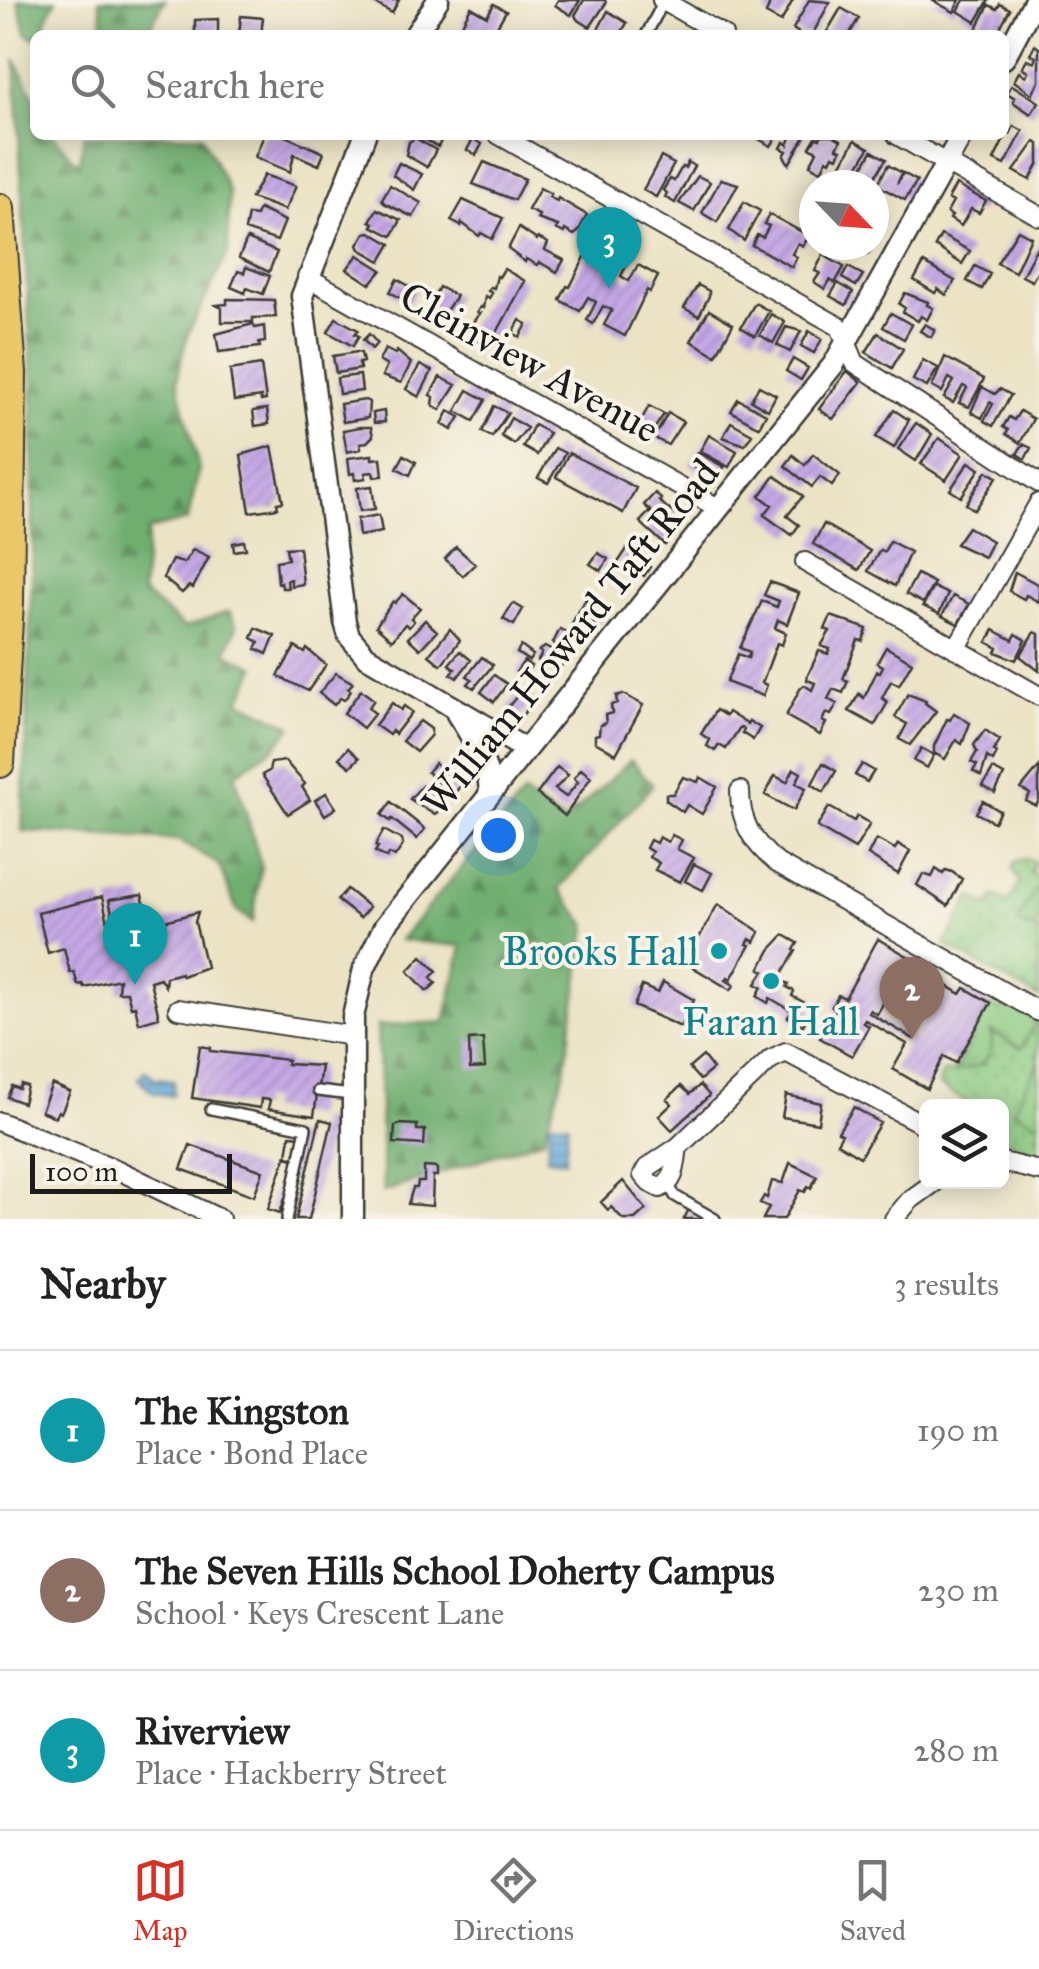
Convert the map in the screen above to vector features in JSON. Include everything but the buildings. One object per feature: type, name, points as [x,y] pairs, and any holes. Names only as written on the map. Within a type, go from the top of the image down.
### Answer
[{"type":"highway","points":[[0,208],[12,373],[9,602],[0,763]]},
{"type":"street","points":[[418,30],[438,0]]},
{"type":"street","points":[[1009,49],[1035,0]]},
{"type":"street","points":[[663,1],[714,30]]},
{"type":"street","points":[[363,140],[302,296],[349,636],[366,656],[525,749]]},
{"type":"street","points":[[508,140],[840,328],[855,363],[1039,484]]},
{"type":"street","points":[[906,140],[1039,216]]},
{"type":"street","name":"William Howard Taft Road","points":[[353,1219],[352,1036],[357,992],[384,927],[834,364],[959,140]]},
{"type":"street","name":"Cleinview Avenue","points":[[308,277],[718,508]]},
{"type":"street","points":[[956,650],[1039,503]]},
{"type":"street","points":[[805,562],[1039,696]]},
{"type":"street","points":[[453,708],[483,762],[490,793]]},
{"type":"street","points":[[740,791],[747,829],[777,863],[1039,1012]]},
{"type":"street","points":[[178,1009],[352,1036]]},
{"type":"street","points":[[678,1147],[674,1176],[668,1185],[660,1188],[643,1175],[646,1168],[678,1147],[770,1059],[786,1052],[919,1122]]},
{"type":"street","points":[[0,1122],[118,1170],[220,1219]]},
{"type":"street","points":[[1009,1164],[1039,1171]]},
{"type":"street","points":[[894,1219],[925,1189]]},
{"type":"lane","points":[[648,30],[663,1]]},
{"type":"lane","points":[[318,1090],[354,1095]]},
{"type":"lane","points":[[211,1109],[306,1128],[287,1219]]},
{"type":"lane","points":[[668,1185],[675,1196],[715,1219]]},
{"type":"green space","points":[[18,0],[56,0],[44,30],[30,30],[30,36]]},
{"type":"green space","points":[[99,0],[165,0],[151,26],[156,30],[104,30]]},
{"type":"green space","points":[[15,58],[30,89],[30,140],[57,140],[79,165],[83,140],[204,140],[229,192],[228,253],[187,336],[177,380],[199,469],[188,520],[148,530],[142,593],[185,628],[229,611],[237,626],[226,653],[256,667],[240,701],[292,726],[276,746],[235,774],[261,865],[253,922],[237,911],[219,865],[179,840],[22,831],[33,548],[32,383]]},
{"type":"green space","points":[[631,760],[653,785],[559,889],[587,925],[565,1069],[543,1139],[383,1192],[377,1026],[445,1022],[462,946],[400,940],[524,794],[564,822]]},
{"type":"green space","points":[[1027,858],[1036,863],[1030,872],[1039,878],[1039,891],[1019,921],[1039,932],[1039,998],[945,945],[972,897],[989,906],[995,896],[1008,903],[1020,882],[1012,869],[1015,862]]},
{"type":"green space","points":[[1036,889],[1039,922],[1035,930],[1018,921]]},
{"type":"green space","points":[[1005,1002],[1037,1020],[1021,1048],[991,1031],[991,1048],[985,1061],[973,1068],[955,1069],[990,1005],[1000,1010]]},
{"type":"green space","points":[[1037,1020],[1039,1157],[1009,1141],[1009,1099],[961,1099],[938,1085],[943,1073],[972,1067],[986,1059],[991,1052],[990,1031],[1021,1048]]},
{"type":"green space","points":[[1039,1062],[1039,1124],[1013,1110]]},
{"type":"water","points":[[145,1070],[154,1078],[174,1080],[173,1096],[154,1093],[138,1079]]},
{"type":"water","points":[[550,1121],[568,1123],[565,1160],[547,1158]]},
{"type":"place","name":"Riverview","points":[[609,289]]},
{"type":"place","name":"Brooks Hall","points":[[719,951]]},
{"type":"place","name":"Faran Hall","points":[[771,981]]},
{"type":"place","name":"The Kingston","points":[[135,985]]},
{"type":"place","name":"The Seven Hills School Doherty Campus","points":[[912,1039]]}]
